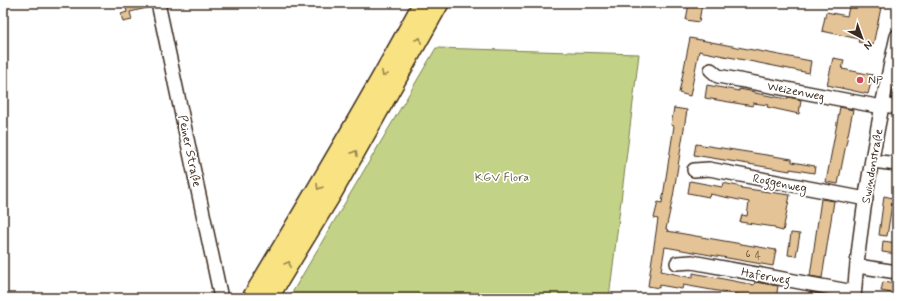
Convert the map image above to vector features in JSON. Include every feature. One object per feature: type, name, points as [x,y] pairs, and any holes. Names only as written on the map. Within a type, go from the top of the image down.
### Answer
[{"type":"highway","points":[[252,298],[355,125],[423,3]]},
{"type":"highway","points":[[268,298],[332,193],[439,3]]},
{"type":"street","name":"Peiner Straße","points":[[158,3],[221,298]]},
{"type":"street","name":"Swindonstraße","points":[[854,295],[872,161],[897,36]]},
{"type":"street","name":"Weizenweg","points":[[711,70],[718,76],[883,106],[897,107]]},
{"type":"street","points":[[872,161],[897,164]]},
{"type":"street","name":"Roggenweg","points":[[694,170],[709,169],[866,199]]},
{"type":"street","name":"Haferweg","points":[[677,263],[692,262],[854,295]]},
{"type":"street","points":[[857,266],[897,272]]},
{"type":"green space","name":"KGV Flora","points":[[436,48],[639,54],[609,298],[289,298]]},
{"type":"building","points":[[125,3],[150,3],[151,7],[130,12],[132,20],[123,22],[121,14],[127,12]]},
{"type":"building","points":[[689,3],[702,3],[699,22],[686,20]]},
{"type":"building","points":[[850,3],[882,3],[873,45],[858,42],[859,39],[822,31],[826,12],[847,16]]},
{"type":"building","points":[[690,38],[811,61],[809,73],[699,51],[690,96],[679,93]]},
{"type":"building","points":[[833,58],[844,60],[842,69],[873,75],[868,94],[827,85]]},
{"type":"building","points":[[707,85],[739,91],[739,89],[787,99],[788,97],[801,100],[799,114],[767,107],[768,105],[753,103],[753,106],[705,98]]},
{"type":"building","points":[[840,107],[853,110],[838,184],[826,182]]},
{"type":"building","points":[[674,108],[687,110],[673,197],[666,229],[668,230],[667,231],[776,250],[773,266],[665,247],[661,271],[693,278],[693,273],[754,285],[755,282],[778,286],[776,298],[752,298],[683,285],[682,289],[659,285],[659,288],[648,286],[658,219],[654,218],[658,202],[662,203],[674,126],[671,125]]},
{"type":"building","points":[[696,144],[792,159],[792,162],[815,166],[814,173],[790,169],[790,171],[694,155]]},
{"type":"building","points":[[690,181],[722,187],[723,183],[742,187],[741,188],[790,195],[783,231],[775,229],[775,227],[740,222],[742,215],[747,216],[749,202],[710,194],[709,197],[688,193]]},
{"type":"building","points":[[884,196],[893,198],[887,236],[879,235]]},
{"type":"building","points":[[821,199],[834,201],[822,278],[810,276]]},
{"type":"building","points":[[791,233],[800,234],[796,256],[788,255]]},
{"type":"building","points":[[883,241],[897,243],[897,254],[882,252]]},
{"type":"building","points":[[883,282],[897,284],[897,294],[881,291]]},
{"type":"building","points":[[809,292],[834,296],[834,298],[809,298]]},
{"type":"place","name":"NP","points":[[860,80]]}]
